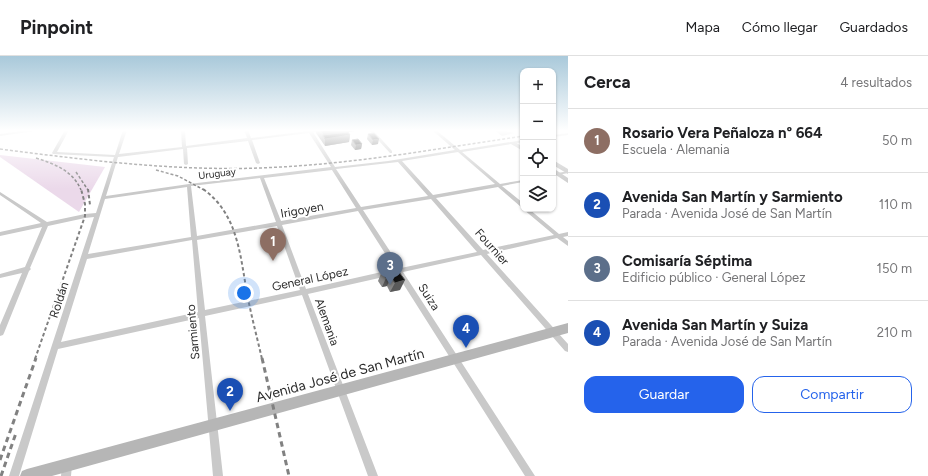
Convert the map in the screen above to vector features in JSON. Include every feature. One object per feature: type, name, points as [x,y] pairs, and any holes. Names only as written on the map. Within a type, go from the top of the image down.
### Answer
[{"type":"main road","name":"Avenida José de San Martín","points":[[27,476],[66,470],[213,425],[568,328]]},
{"type":"street","points":[[56,150],[54,153],[117,156],[171,150]]},
{"type":"street","name":"Roldán","points":[[14,476],[119,150]]},
{"type":"street","points":[[185,150],[186,164]]},
{"type":"street","points":[[253,150],[258,163]]},
{"type":"street","name":"Suiza","points":[[321,150],[530,476]]},
{"type":"street","points":[[458,150],[520,203]]},
{"type":"street","points":[[399,160],[461,150]]},
{"type":"street","name":"Uruguay","points":[[104,198],[190,185],[399,160]]},
{"type":"street","name":"Fournier","points":[[399,160],[568,349]]},
{"type":"street","points":[[556,164],[568,172]]},
{"type":"street","points":[[556,175],[568,172]]},
{"type":"street","points":[[556,175],[568,181]]},
{"type":"street","name":"Alemania","points":[[261,176],[373,476]]},
{"type":"street","name":"Irigoyen","points":[[85,257],[520,182]]},
{"type":"street","name":"Sarmiento","points":[[190,185],[218,476]]},
{"type":"street","points":[[0,193],[46,224]]},
{"type":"street","points":[[530,212],[568,244]]},
{"type":"street","points":[[0,234],[85,216],[98,215]]},
{"type":"street","points":[[0,333],[46,224]]},
{"type":"street","name":"General López","points":[[56,346],[568,234]]},
{"type":"street","points":[[0,276],[28,269]]},
{"type":"shaded area","points":[[0,155],[105,167],[79,212],[0,157]]},
{"type":"building","points":[[396,268],[405,280],[395,283],[391,277],[386,278],[382,271]]},
{"type":"railway","points":[[5,150],[97,161],[194,168],[259,168],[326,164],[434,150]]},
{"type":"railway","points":[[36,158],[63,169],[78,183],[81,190]]},
{"type":"railway","points":[[156,170],[178,176],[204,190]]},
{"type":"railway","points":[[76,172],[88,190]]},
{"type":"railway","points":[[35,359],[85,216],[85,204],[81,189]]},
{"type":"railway","points":[[88,189],[90,205]]},
{"type":"railway","points":[[203,189],[215,199],[224,210],[236,236],[250,310],[262,359]]},
{"type":"railway","points":[[0,460],[36,358]]},
{"type":"railway","points":[[262,358],[289,476]]},
{"type":"railway","points":[[1,476],[16,433]]},
{"type":"place","name":"Rosario Vera Peñaloza n° 664","points":[[273,261]]},
{"type":"place","name":"Comisaría Séptima","points":[[390,285]]},
{"type":"place","name":"Avenida San Martín y Suiza","points":[[466,348]]},
{"type":"place","name":"Avenida San Martín y Sarmiento","points":[[230,411]]}]
